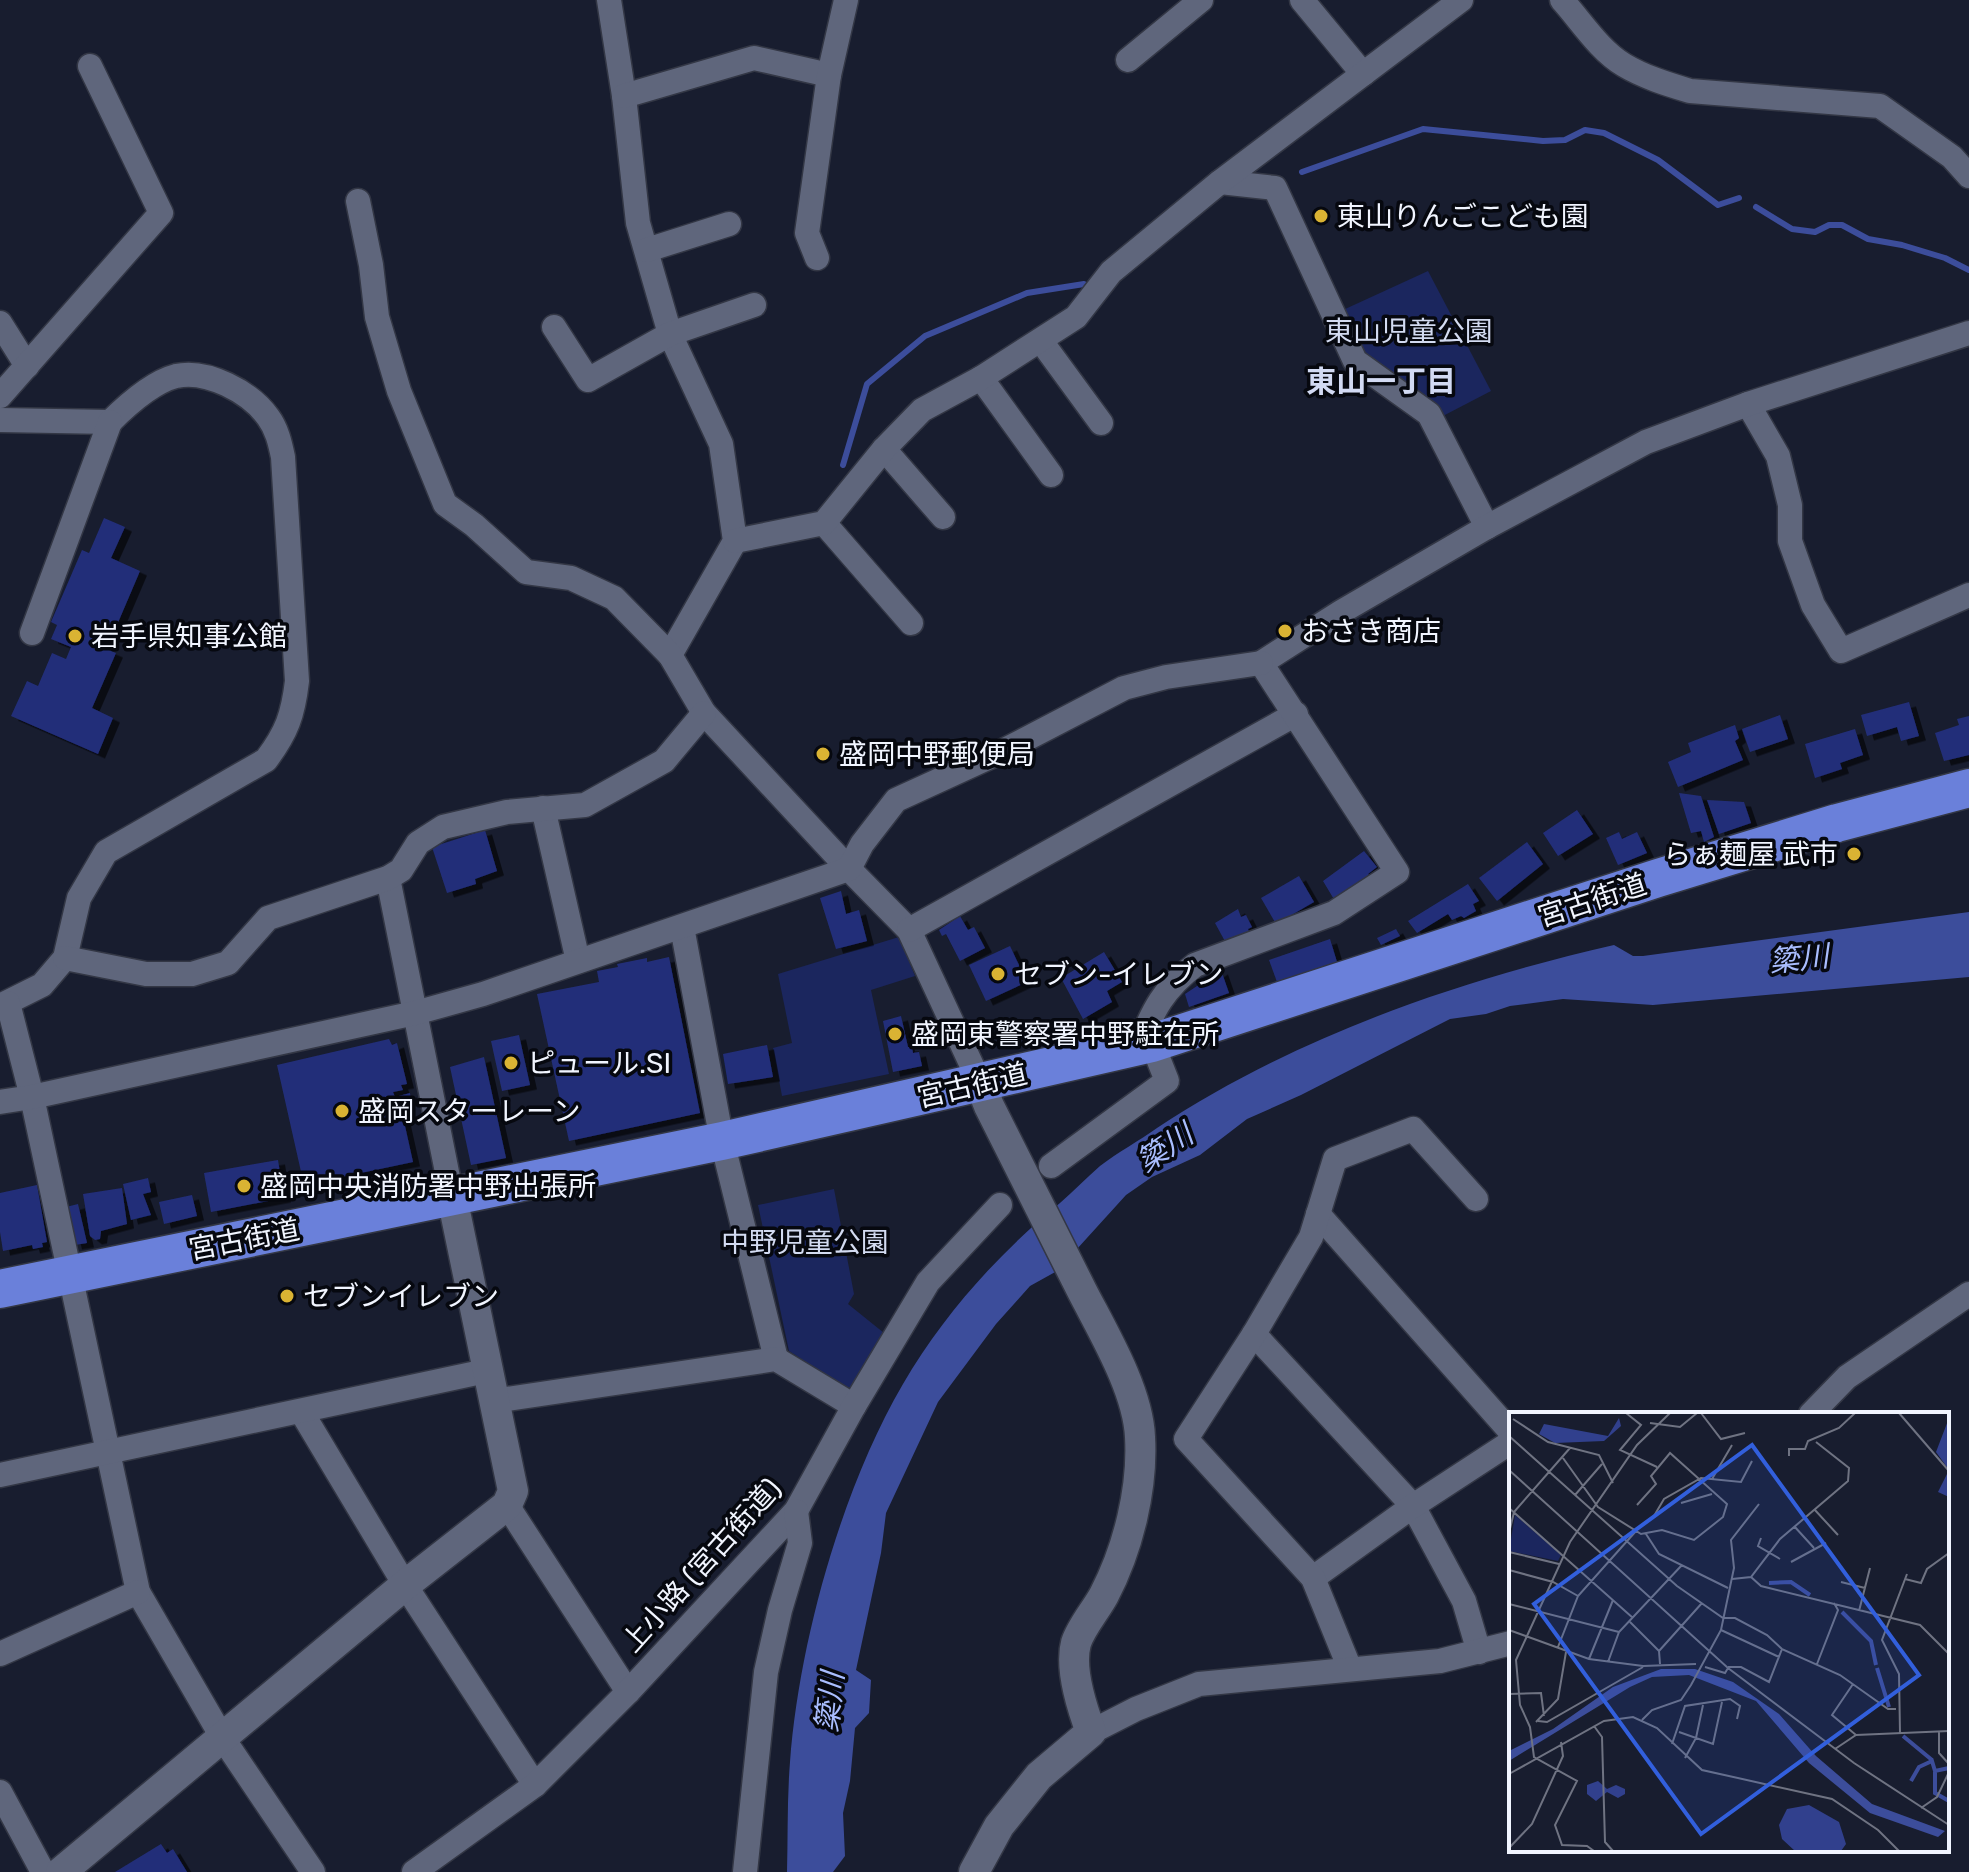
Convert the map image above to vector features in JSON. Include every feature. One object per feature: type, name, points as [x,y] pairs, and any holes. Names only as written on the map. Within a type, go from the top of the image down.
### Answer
[{"type":"highway","name":"宮古街道","points":[[0,1289],[722,1141],[1146,1044],[1658,878],[1837,823],[1969,788]]},
{"type":"street","points":[[609,0],[624,96],[638,223],[670,334],[721,444],[735,541],[670,655]]},
{"type":"street","points":[[817,258],[807,233],[829,75],[846,0]]},
{"type":"street","points":[[1128,60],[1201,0]]},
{"type":"street","points":[[1302,0],[1363,74]]},
{"type":"street","points":[[735,541],[824,523],[884,449],[922,410],[981,378],[1076,317],[1111,272],[1220,182],[1461,0]]},
{"type":"street","points":[[1562,0],[1622,64],[1659,81],[1690,91],[1880,106],[1952,157],[1969,176]]},
{"type":"street","points":[[624,96],[754,58],[829,75]]},
{"type":"street","points":[[0,396],[161,213],[90,66]]},
{"type":"street","points":[[1220,182],[1275,188],[1355,361],[1429,414],[1487,527]]},
{"type":"street","points":[[358,201],[371,265],[377,317],[399,391],[445,504],[526,572],[571,578],[614,598],[670,655],[704,713],[909,930],[989,1106],[1098,1321],[1129,1390],[1140,1435],[1138,1489],[1125,1540],[1105,1593],[1076,1643],[1076,1676],[1081,1707],[1091,1732]]},
{"type":"street","points":[[647,250],[729,224]]},
{"type":"street","points":[[554,327],[588,380],[670,334],[754,305]]},
{"type":"street","points":[[0,323],[27,366]]},
{"type":"street","points":[[0,1102],[415,1013],[483,994],[849,869],[862,844],[896,800],[1005,750],[1124,688],[1166,677],[1261,663],[1341,612],[1487,527],[1646,442],[1748,404],[1969,333]]},
{"type":"street","points":[[1041,341],[1101,423]]},
{"type":"street","points":[[32,633],[110,422],[133,399],[175,376],[200,375],[228,383],[268,415],[279,437],[283,457],[297,681],[293,714],[266,760],[106,852],[79,898],[65,958],[42,985],[4,1005],[32,1097],[138,1592],[222,1737],[313,1872]]},
{"type":"street","points":[[981,378],[1051,475]]},
{"type":"street","points":[[1748,404],[1778,456],[1790,505],[1790,541],[1813,605],[1841,651],[1969,595]]},
{"type":"street","points":[[0,420],[110,422]]},
{"type":"street","points":[[884,449],[943,517]]},
{"type":"street","points":[[824,523],[911,623]]},
{"type":"street","points":[[1051,1166],[1167,1081],[1146,1044],[1155,1007],[1178,978],[1195,965],[1334,913],[1397,872],[1261,663]]},
{"type":"street","points":[[65,958],[146,974],[192,974],[228,963],[268,918],[388,878],[401,870],[418,843],[443,827],[507,812],[585,805],[664,761],[704,713]]},
{"type":"street","points":[[909,930],[1296,714]]},
{"type":"street","points":[[543,808],[578,961]]},
{"type":"street","points":[[61,1872],[405,1585],[507,1505],[513,1491],[486,1371],[388,878]]},
{"type":"street","points":[[682,927],[722,1141],[776,1359]]},
{"type":"street","points":[[1350,1669],[1313,1578],[1186,1439],[1254,1334],[1311,1237],[1335,1159],[1413,1129],[1476,1199]]},
{"type":"street","name":"上小路 (宮古街道)","points":[[414,1872],[535,1785],[628,1692],[796,1511],[928,1282],[1000,1205]]},
{"type":"street","points":[[1318,1214],[1509,1430]]},
{"type":"street","points":[[1813,1412],[1847,1377],[1969,1294]]},
{"type":"street","points":[[1254,1334],[1413,1506],[1464,1601],[1479,1652]]},
{"type":"street","points":[[493,1401],[776,1359],[854,1406]]},
{"type":"street","points":[[0,1475],[486,1371]]},
{"type":"street","points":[[301,1411],[405,1585],[535,1785]]},
{"type":"street","points":[[1313,1578],[1413,1506],[1509,1443]]},
{"type":"street","points":[[507,1505],[628,1692]]},
{"type":"street","points":[[745,1872],[766,1672],[800,1543],[796,1511]]},
{"type":"street","points":[[0,1654],[138,1592]]},
{"type":"street","points":[[974,1872],[999,1826],[1039,1776],[1091,1732],[1136,1709],[1199,1684],[1440,1661],[1509,1644]]},
{"type":"street","points":[[0,1792],[43,1872]]},
{"type":"green space","name":"東山児童公園","points":[[1428,271],[1491,391],[1441,417],[1363,353],[1343,310]]},
{"type":"green space","points":[[899,937],[915,976],[871,990],[889,1074],[782,1096],[773,1048],[792,1043],[778,974]]},
{"type":"green space","name":"中野児童公園","points":[[834,1189],[854,1294],[848,1304],[884,1333],[851,1391],[789,1351],[758,1205]]},
{"type":"water","name":"簗川","points":[[1969,912],[1969,977],[1653,1005],[1563,999],[1450,1019],[1247,1119],[1200,1155],[1152,1177],[1126,1195],[1057,1271],[1030,1286],[996,1324],[938,1402],[886,1513],[881,1553],[856,1670],[871,1680],[869,1713],[855,1728],[850,1781],[843,1813],[845,1856],[833,1872],[787,1872],[790,1762],[803,1667],[827,1567],[861,1470],[903,1384],[954,1309],[1015,1243],[1100,1166],[1209,1096],[1264,1066],[1377,1016],[1495,976],[1614,945],[1633,956],[1643,956]]},
{"type":"building","name":"岩手県知事公館","points":[[104,518],[125,527],[111,558],[140,571],[111,639],[99,634],[94,644],[116,653],[92,708],[113,718],[98,754],[11,716],[27,681],[38,686],[52,653],[66,659],[71,647],[51,639],[57,625],[51,622],[82,550],[89,553]]},
{"type":"building","points":[[1909,702],[1919,736],[1901,741],[1897,727],[1867,736],[1861,715]]},
{"type":"building","points":[[1780,715],[1788,739],[1750,752],[1742,729]]},
{"type":"building","points":[[1969,716],[1969,755],[1944,761],[1935,733],[1959,725],[1957,719]]},
{"type":"building","points":[[1735,725],[1739,738],[1735,741],[1743,760],[1678,787],[1668,762],[1691,752],[1688,743]]},
{"type":"building","points":[[1855,729],[1863,755],[1840,763],[1842,769],[1815,778],[1805,744]]},
{"type":"building","points":[[1679,793],[1701,796],[1714,837],[1704,842],[1701,831],[1691,833]]},
{"type":"building","points":[[1707,800],[1744,802],[1751,823],[1719,834]]},
{"type":"building","points":[[1577,810],[1593,834],[1558,856],[1543,833]]},
{"type":"building","points":[[485,830],[497,871],[475,879],[476,884],[447,893],[432,847]]},
{"type":"building","points":[[1619,832],[1622,839],[1637,832],[1647,853],[1618,865],[1606,838]]},
{"type":"building","points":[[1527,842],[1543,864],[1497,901],[1479,878]]},
{"type":"building","points":[[1364,851],[1377,867],[1368,874],[1370,876],[1335,901],[1323,881]]},
{"type":"building","points":[[1299,876],[1314,902],[1276,924],[1261,898]]},
{"type":"building","points":[[1468,884],[1479,901],[1473,904],[1476,911],[1452,920],[1448,914],[1417,933],[1408,921]]},
{"type":"building","points":[[841,891],[846,914],[859,910],[867,941],[836,949],[820,898]]},
{"type":"building","points":[[1238,909],[1241,917],[1246,915],[1252,927],[1248,929],[1250,934],[1227,945],[1215,923]]},
{"type":"building","points":[[960,916],[968,930],[974,927],[985,948],[960,961],[946,934],[942,936],[939,930]]},
{"type":"building","points":[[1396,929],[1400,936],[1381,945],[1377,938]]},
{"type":"building","points":[[1330,939],[1337,962],[1277,982],[1269,960]]},
{"type":"building","name":"セブン-イレブン","points":[[1010,946],[1027,982],[986,1001],[969,965]]},
{"type":"building","points":[[1104,952],[1122,982],[1107,991],[1112,1002],[1083,1019],[1061,978]]},
{"type":"building","points":[[669,957],[700,1113],[569,1141],[537,994],[599,982],[597,971],[618,967],[617,964]]},
{"type":"building","points":[[1221,970],[1229,993],[1189,1007],[1185,994]]},
{"type":"building","name":"盛岡東警察署中野駐在所","points":[[901,1016],[908,1047],[912,1047],[913,1053],[919,1052],[922,1066],[893,1072],[883,1021]]},
{"type":"building","name":"ピュール.SI","points":[[519,1035],[530,1085],[502,1091],[491,1041]]},
{"type":"building","name":"盛岡スターレーン","points":[[389,1039],[392,1045],[397,1043],[407,1084],[401,1085],[403,1090],[393,1092],[395,1097],[410,1093],[411,1101],[396,1105],[398,1118],[403,1117],[413,1162],[304,1185],[277,1065]]},
{"type":"building","points":[[767,1045],[773,1077],[728,1084],[723,1054]]},
{"type":"building","points":[[484,1057],[506,1158],[471,1165],[450,1067]]},
{"type":"building","name":"盛岡中央消防署中野出張所","points":[[278,1160],[284,1198],[211,1212],[204,1173]]},
{"type":"building","points":[[148,1178],[151,1192],[143,1194],[151,1215],[131,1220],[123,1184]]},
{"type":"building","points":[[37,1185],[47,1242],[42,1243],[43,1247],[33,1249],[32,1245],[3,1251],[0,1193]]},
{"type":"building","points":[[122,1188],[127,1224],[101,1231],[100,1239],[95,1240],[90,1236],[83,1194]]},
{"type":"building","points":[[192,1195],[197,1216],[164,1224],[159,1202]]},
{"type":"building","points":[[78,1204],[87,1243],[75,1245],[66,1207]]},
{"type":"building","points":[[161,1844],[167,1853],[173,1849],[187,1872],[115,1872]]},
{"type":"waterway","points":[[1302,172],[1423,129],[1543,141],[1565,140],[1585,130],[1604,133],[1658,160],[1718,205],[1739,198]]},
{"type":"waterway","points":[[1756,207],[1792,229],[1815,232],[1829,225],[1842,225],[1868,239],[1945,258],[1969,270]]},
{"type":"waterway","points":[[843,465],[867,384],[925,336],[1027,293],[1084,284]]},
{"type":"place","name":"東山りんごこども園","points":[[1321,216]]},
{"type":"place","name":"おさき商店","points":[[1285,631]]},
{"type":"place","name":"岩手県知事公館","points":[[75,636]]},
{"type":"place","name":"盛岡中野郵便局","points":[[823,754]]},
{"type":"place","name":"らぁ麺屋 武市","points":[[1854,854]]},
{"type":"place","name":"セブン-イレブン","points":[[998,974]]},
{"type":"place","name":"盛岡東警察署中野駐在所","points":[[895,1034]]},
{"type":"place","name":"ピュール.SI","points":[[511,1063]]},
{"type":"place","name":"盛岡スターレーン","points":[[342,1111]]},
{"type":"place","name":"盛岡中央消防署中野出張所","points":[[244,1186]]},
{"type":"place","name":"セブンイレブン","points":[[287,1296]]},
{"type":"district","name":"東山一丁目","points":[[1381,382]]}]
